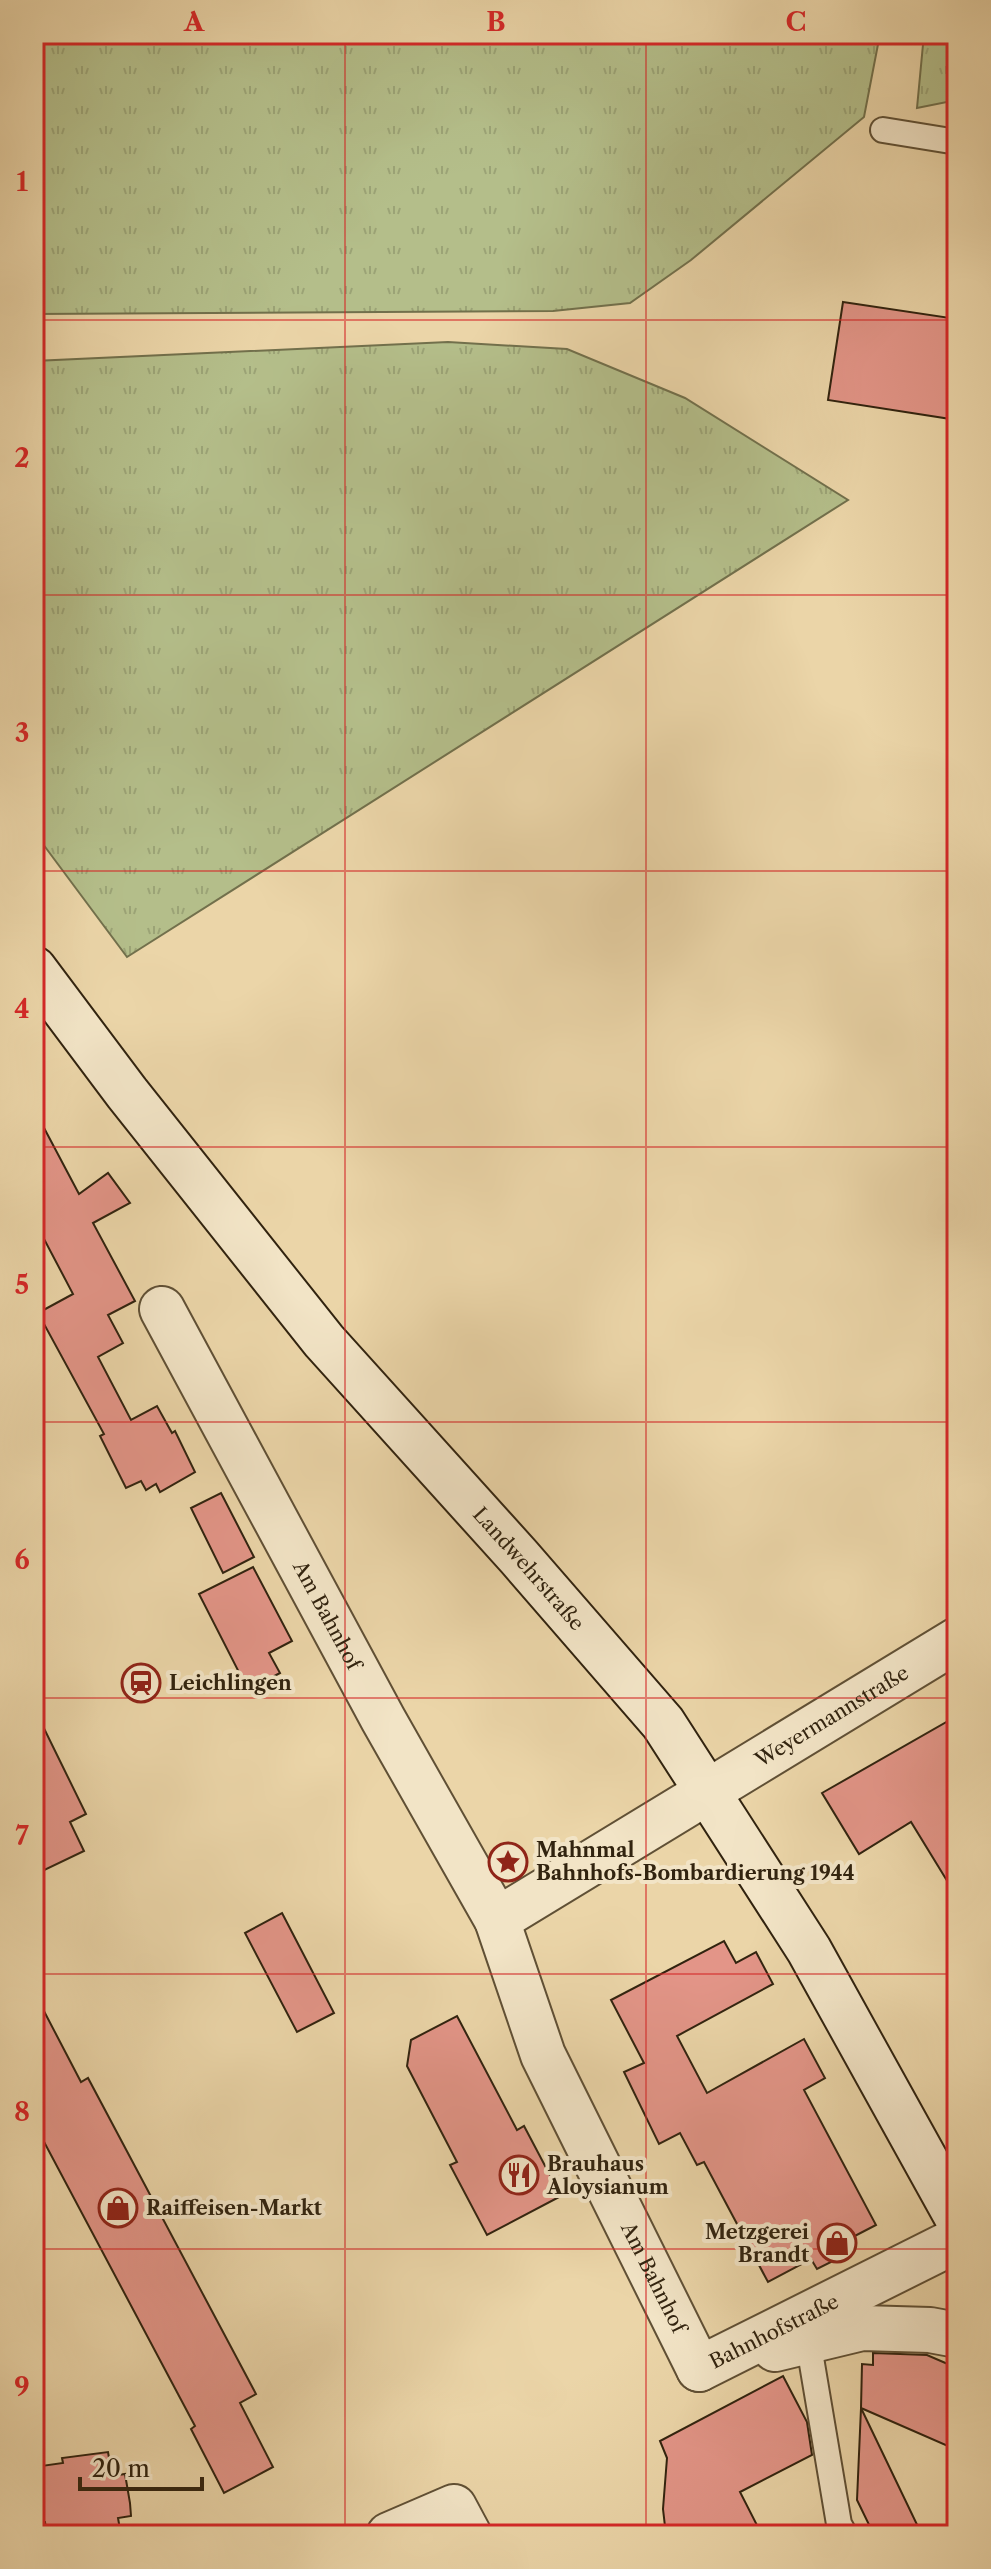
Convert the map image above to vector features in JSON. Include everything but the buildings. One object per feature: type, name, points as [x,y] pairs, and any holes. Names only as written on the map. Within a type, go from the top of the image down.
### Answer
[{"type":"street","name":"Landwehrstraße","points":[[34,969],[127,1093],[324,1341],[519,1557],[663,1723],[809,1950],[957,2217]]},
{"type":"street","name":"Am Bahnhof","points":[[162,1309],[383,1719],[497,1920],[543,2055],[699,2369]]},
{"type":"street","name":"Weyermannstraße","points":[[709,1793],[957,1640]]},
{"type":"street","points":[[497,1920],[709,1793]]},
{"type":"street","name":"Bahnhofstraße","points":[[699,2369],[803,2329],[957,2240]]},
{"type":"street","name":"Bahnhofstraße","points":[[803,2329],[930,2330],[957,2335]]},
{"type":"street","points":[[389,2535],[461,2521]]},
{"type":"lane","points":[[883,130],[957,142]]},
{"type":"lane","points":[[803,2329],[839,2524],[845,2535]]},
{"type":"green space","points":[[34,34],[880,34],[864,117],[691,260],[630,303],[553,311],[34,314]]},
{"type":"green space","points":[[924,34],[957,34],[957,100],[917,108]]},
{"type":"green space","points":[[448,342],[567,349],[685,398],[848,500],[127,957],[34,832],[34,361]]},
{"type":"place","name":"Leichlingen","points":[[141,1683]]},
{"type":"place","name":"Mahnmal Bahnhofs-Bombardierung 1944","points":[[508,1862]]},
{"type":"place","name":"Brauhaus Aloysianum","points":[[519,2175]]},
{"type":"place","name":"Raiffeisen-Markt","points":[[118,2208]]},
{"type":"place","name":"Metzgerei Brandt","points":[[837,2243]]}]
